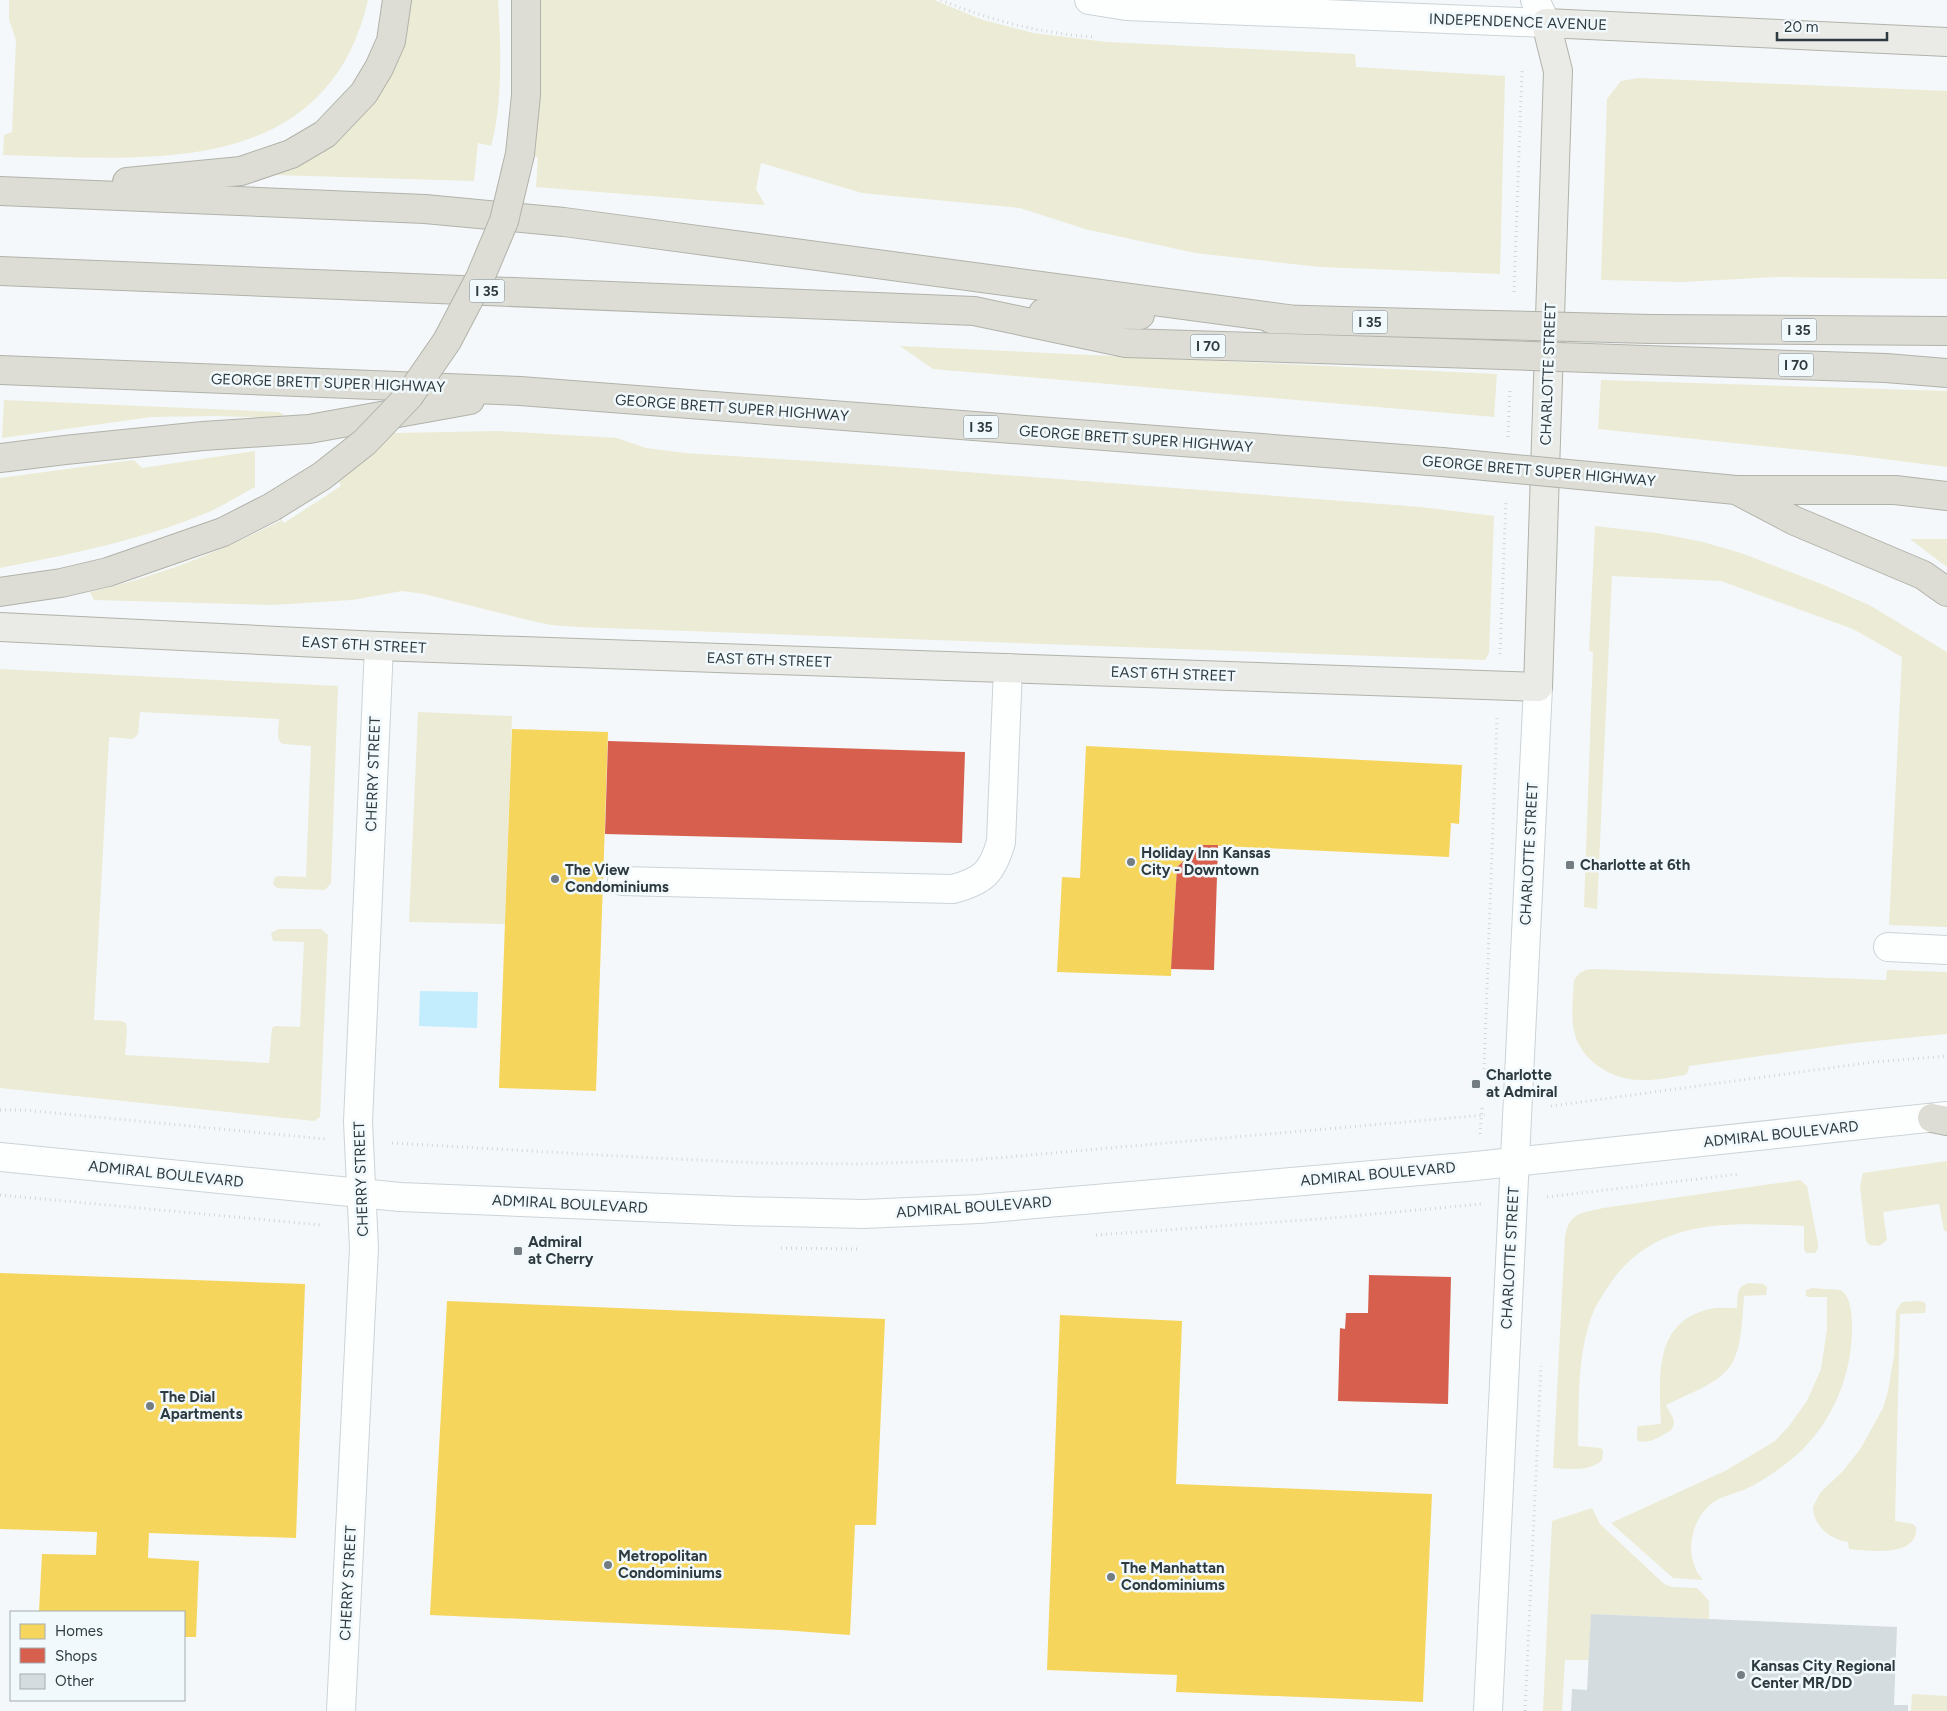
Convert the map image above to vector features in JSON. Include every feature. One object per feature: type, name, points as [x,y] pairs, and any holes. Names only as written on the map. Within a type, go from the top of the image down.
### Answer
[{"type":"highway","points":[[12,192],[241,170],[290,154],[325,134],[364,93],[379,68],[391,41],[397,0]]},
{"type":"highway","points":[[0,592],[61,583],[108,572],[223,532],[272,507],[322,476],[365,442],[409,396],[447,341],[480,278],[504,221],[520,154],[526,94],[526,0]]},
{"type":"highway","points":[[12,192],[425,209],[564,222],[1288,320]]},
{"type":"highway","name":"I 35","points":[[0,271],[974,311],[1651,329],[1947,331]]},
{"type":"highway","name":"I 70","points":[[974,311],[1126,343],[1886,368],[1947,373]]},
{"type":"highway","name":"GEORGE BRETT SUPER HIGHWAY","points":[[0,370],[520,391],[1442,462],[1736,490],[1795,521],[1923,575],[1947,592]]},
{"type":"highway","points":[[0,458],[203,436],[310,429],[520,391]]},
{"type":"highway","name":"I 35","points":[[1736,490],[1895,490],[1947,496]]},
{"type":"main road","name":"INDEPENDENCE AVENUE","points":[[1540,12],[1947,42]]},
{"type":"main road","name":"CHARLOTTE STREET","points":[[1538,687],[1558,71],[1540,12]]},
{"type":"main road","name":"EAST 6TH STREET","points":[[0,627],[379,646],[1538,687]]},
{"type":"street","name":"INDEPENDENCE AVENUE","points":[[1089,0],[1136,6],[1540,12]]},
{"type":"street","name":"CHERRY STREET","points":[[341,1711],[364,1248],[359,1112],[379,646]]},
{"type":"street","points":[[622,880],[953,889],[972,884],[986,874],[996,859],[1001,842],[1008,668]]},
{"type":"street","name":"CHARLOTTE STREET","points":[[1488,1711],[1538,687]]},
{"type":"street","points":[[1888,947],[1947,950]]},
{"type":"street","name":"ADMIRAL BOULEVARD","points":[[0,1157],[362,1194],[639,1207],[863,1214],[979,1209],[1479,1166],[1942,1118]]},
{"type":"path","points":[[1514,292],[1522,69]]},
{"type":"path","points":[[1508,440],[1510,381]]},
{"type":"path","points":[[1483,1078],[1506,499]]},
{"type":"path","points":[[0,1110],[23,1110],[359,1142],[712,1160],[860,1164],[973,1160],[1481,1115],[1874,1062],[1947,1056]]},
{"type":"path","points":[[1478,1212],[1482,1107]]},
{"type":"green space","points":[[9,0],[368,0],[346,59],[314,101],[272,129],[224,146],[171,155],[115,158],[3,155],[4,135],[12,132],[16,40],[9,19]]},
{"type":"green space","points":[[411,0],[498,0],[500,54],[498,112],[491,146],[478,143],[474,181],[276,175],[321,149],[407,24]]},
{"type":"green space","points":[[536,0],[934,0],[983,20],[1033,33],[1107,42],[1355,54],[1356,67],[1505,76],[1500,274],[1320,267],[1195,253],[1085,229],[1020,208],[862,193],[761,163],[756,189],[765,205],[536,187],[538,157],[530,157]]},
{"type":"green space","points":[[1639,78],[1947,91],[1947,279],[1776,277],[1682,282],[1601,280],[1607,99],[1621,81]]},
{"type":"green space","points":[[900,346],[1497,374],[1494,417],[933,369]]},
{"type":"green space","points":[[1601,380],[1947,391],[1947,467],[1852,455],[1598,429]]},
{"type":"green space","points":[[4,400],[279,412],[284,415],[277,418],[215,416],[151,417],[2,438]]},
{"type":"green space","points":[[498,431],[617,438],[646,448],[685,453],[888,466],[1421,507],[1494,516],[1489,653],[1485,660],[577,627],[551,625],[424,594],[402,591],[352,600],[272,605],[94,600],[90,592],[164,571],[213,552],[282,520],[284,523],[341,486],[338,480],[377,451],[394,433]]},
{"type":"green space","points":[[255,451],[255,487],[211,511],[133,538],[0,568],[0,478],[134,460],[142,468]]},
{"type":"green space","points":[[1595,526],[1657,533],[1703,542],[1741,553],[1824,585],[1871,606],[1947,652],[1947,927],[1889,925],[1902,657],[1853,629],[1721,581],[1612,576],[1597,909],[1584,907],[1593,652],[1589,651]]},
{"type":"green space","points":[[1910,539],[1947,539],[1947,567]]},
{"type":"green space","points":[[0,669],[338,686],[331,883],[325,890],[277,888],[273,884],[277,876],[306,877],[311,746],[283,744],[278,737],[279,719],[140,712],[138,734],[133,739],[109,737],[94,1020],[121,1021],[126,1023],[125,1055],[269,1063],[272,1028],[275,1026],[300,1027],[304,942],[273,941],[271,933],[279,929],[321,929],[328,935],[320,1117],[314,1121],[0,1088]]},
{"type":"green space","points":[[418,712],[512,716],[505,924],[409,922]]},
{"type":"green space","points":[[1592,969],[1886,980],[1887,970],[1947,972],[1947,1034],[1854,1043],[1689,1066],[1688,1072],[1685,1075],[1651,1080],[1629,1079],[1608,1072],[1599,1066],[1590,1059],[1577,1041],[1574,1031],[1572,1006],[1574,981],[1581,972]]},
{"type":"green space","points":[[1947,1161],[1947,1232],[1944,1230],[1939,1204],[1883,1212],[1887,1240],[1879,1246],[1870,1245],[1866,1241],[1860,1186],[1863,1173]]},
{"type":"green space","points":[[1800,1180],[1807,1186],[1818,1244],[1815,1253],[1806,1253],[1804,1249],[1804,1226],[1752,1224],[1701,1228],[1677,1234],[1654,1243],[1633,1258],[1614,1278],[1592,1315],[1586,1336],[1581,1367],[1578,1446],[1601,1448],[1603,1451],[1602,1460],[1585,1468],[1553,1468],[1565,1237],[1573,1218],[1583,1213],[1603,1208]]},
{"type":"green space","points":[[1749,1283],[1763,1284],[1767,1287],[1766,1295],[1744,1296],[1739,1341],[1729,1368],[1720,1377],[1707,1385],[1666,1405],[1674,1421],[1673,1428],[1670,1431],[1649,1441],[1641,1442],[1637,1440],[1638,1426],[1661,1424],[1660,1389],[1663,1355],[1669,1339],[1678,1326],[1691,1316],[1710,1309],[1737,1308],[1740,1289]]},
{"type":"green space","points":[[1812,1288],[1840,1290],[1847,1296],[1850,1306],[1852,1328],[1849,1361],[1833,1408],[1815,1435],[1792,1459],[1752,1486],[1709,1505],[1703,1512],[1694,1530],[1691,1549],[1696,1569],[1703,1580],[1673,1578],[1611,1523],[1725,1471],[1775,1441],[1789,1426],[1807,1401],[1821,1369],[1827,1329],[1827,1297],[1806,1296],[1806,1290]]},
{"type":"green space","points":[[1902,1302],[1924,1302],[1926,1305],[1925,1313],[1900,1314],[1895,1521],[1913,1524],[1916,1527],[1915,1537],[1909,1544],[1891,1550],[1868,1551],[1849,1549],[1848,1542],[1835,1538],[1824,1531],[1816,1520],[1813,1507],[1820,1493],[1843,1471],[1861,1448],[1883,1408],[1894,1356],[1896,1311]]},
{"type":"green space","points":[[1592,1508],[1600,1524],[1664,1584],[1672,1587],[1697,1588],[1709,1601],[1709,1619],[1591,1614],[1589,1660],[1565,1660],[1562,1711],[1543,1711],[1552,1521]]},
{"type":"green space","points":[[1912,1694],[1947,1696],[1947,1711],[1911,1711]]},
{"type":"water","points":[[420,991],[478,992],[477,1028],[419,1026]]},
{"type":"building: Homes","name":"The View Condominiums","points":[[512,729],[608,732],[596,1091],[499,1088]]},
{"type":"building: Homes","name":"Holiday Inn Kansas City - Downtown","points":[[1086,746],[1462,765],[1459,824],[1451,823],[1449,857],[1201,845],[1177,867],[1171,976],[1057,972],[1062,877],[1080,878]]},
{"type":"building: Homes","name":"The Dial Apartments","points":[[0,1273],[305,1284],[296,1538],[149,1533],[148,1558],[199,1561],[196,1637],[185,1637],[185,1611],[39,1611],[42,1554],[96,1555],[97,1532],[0,1529]]},
{"type":"building: Homes","points":[[447,1301],[885,1319],[876,1525],[855,1525],[850,1635],[782,1630],[430,1615]]},
{"type":"building: Homes","points":[[1060,1315],[1182,1321],[1176,1484],[1432,1494],[1423,1702],[1176,1692],[1177,1675],[1047,1670]]},
{"type":"building: Shops","points":[[608,741],[965,752],[962,843],[605,834]]},
{"type":"building: Shops","points":[[1201,845],[1218,845],[1214,970],[1171,969],[1177,867]]},
{"type":"building: Shops","points":[[1369,1275],[1451,1277],[1448,1404],[1338,1401],[1340,1328],[1345,1329],[1346,1313],[1368,1313]]},
{"type":"building: Other","name":"Kansas City Regional Center MR/DD","points":[[1591,1614],[1897,1627],[1894,1705],[1908,1705],[1908,1711],[1571,1711],[1572,1689],[1587,1690]]},
{"type":"place","name":"Holiday Inn Kansas City - Downtown","points":[[1131,862]]},
{"type":"place","name":"Charlotte at 6th","points":[[1570,865]]},
{"type":"place","name":"The View Condominiums","points":[[555,879]]},
{"type":"place","name":"Charlotte at Admiral","points":[[1476,1084]]},
{"type":"place","name":"Admiral at Cherry","points":[[518,1251]]},
{"type":"place","name":"The Dial Apartments","points":[[150,1406]]},
{"type":"place","name":"Metropolitan Condominiums","points":[[608,1565]]},
{"type":"place","name":"The Manhattan Condominiums","points":[[1111,1577]]},
{"type":"place","name":"Kansas City Regional Center MR/DD","points":[[1741,1675]]}]
